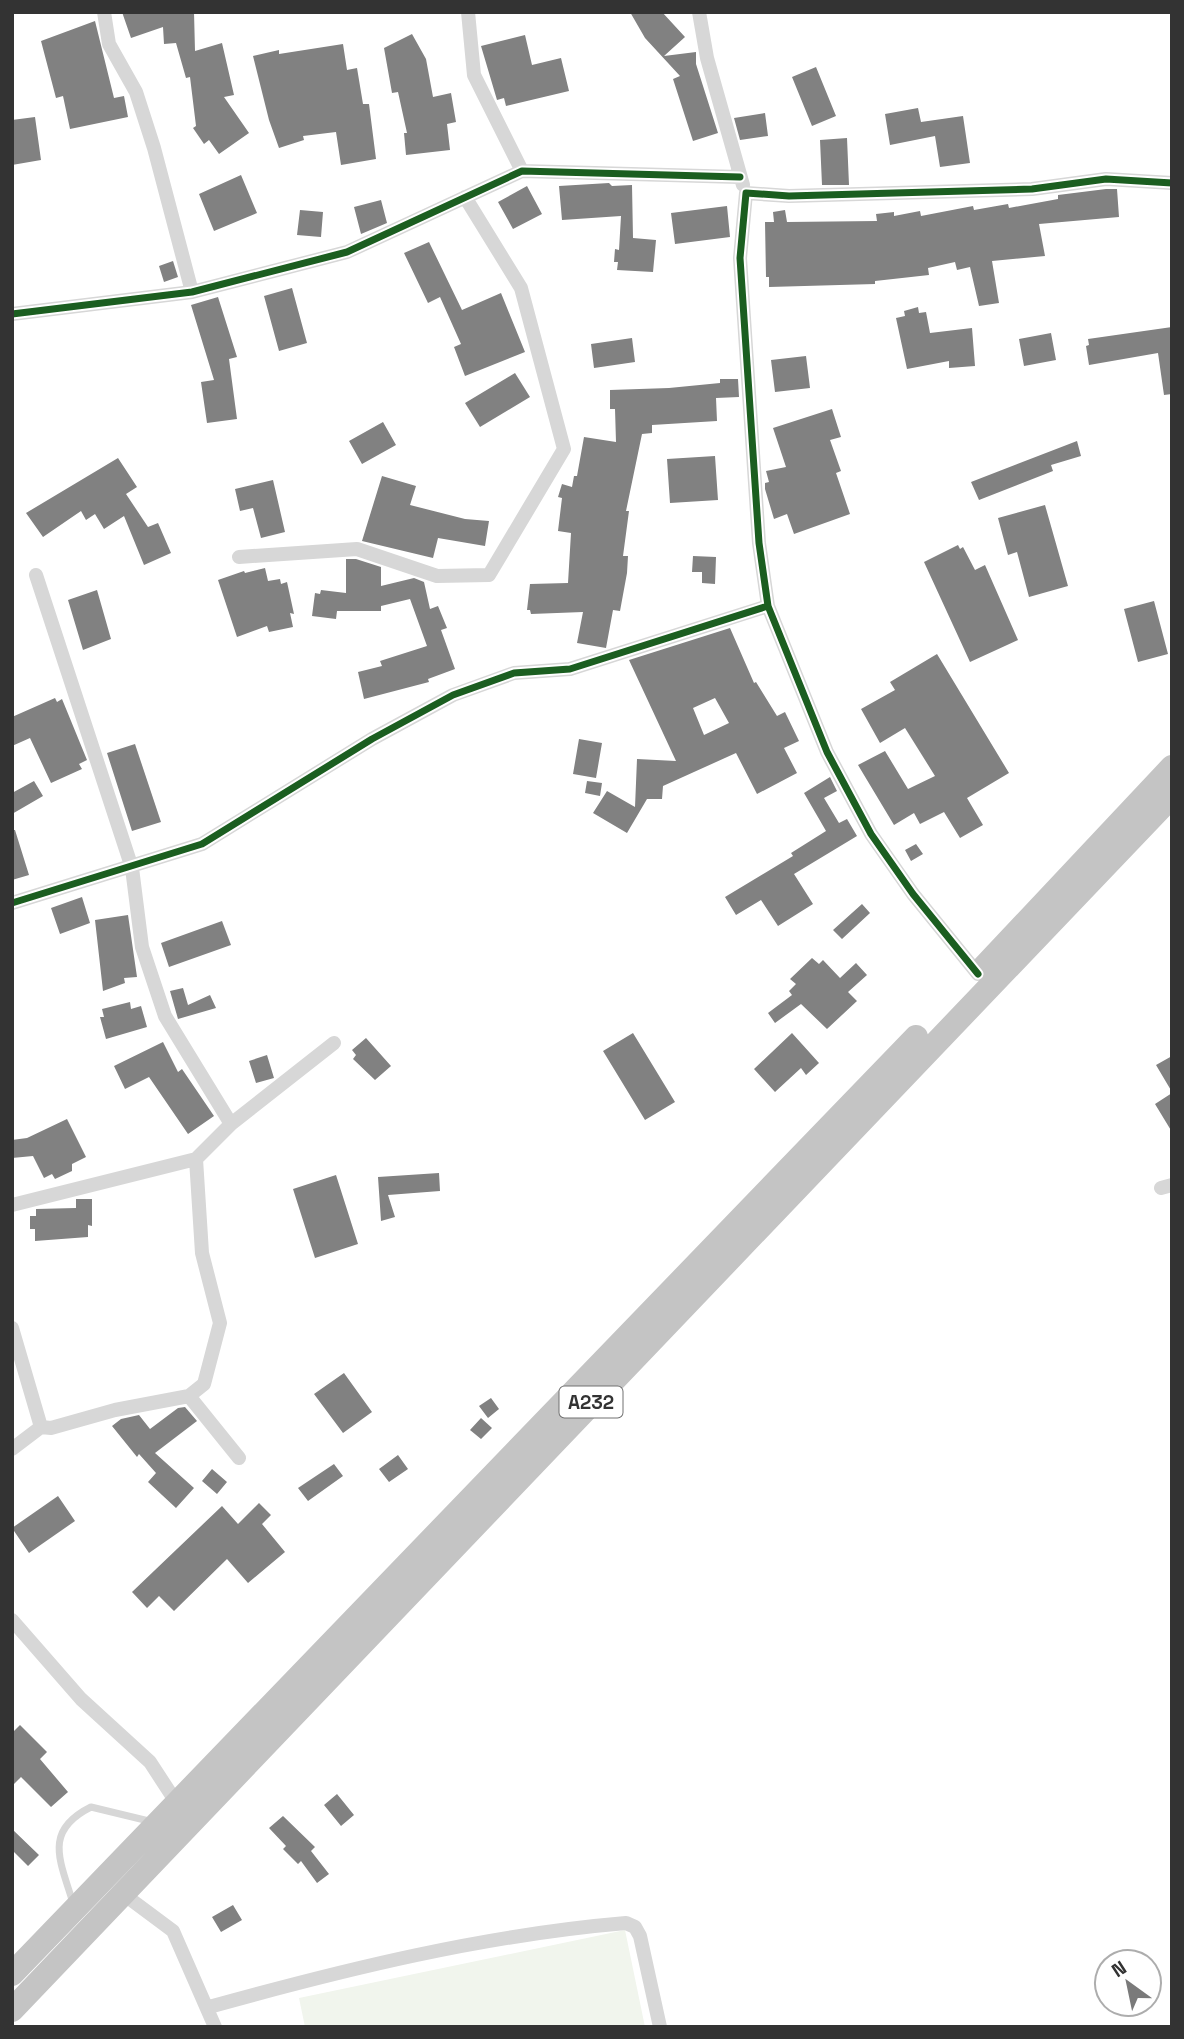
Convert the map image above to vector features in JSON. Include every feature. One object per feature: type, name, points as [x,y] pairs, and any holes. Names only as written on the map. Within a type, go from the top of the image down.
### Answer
[{"type":"highway","name":"A232","points":[[12,1973],[978,974],[1172,767]]},
{"type":"highway","name":"A232","points":[[12,2010],[1172,796]]},
{"type":"street","points":[[104,12],[109,44],[136,92],[192,292]]},
{"type":"street","points":[[468,12],[474,75],[522,171]]},
{"type":"street","points":[[699,12],[707,58],[746,193],[740,258],[759,543],[768,606],[827,752],[871,834],[913,894],[978,974]]},
{"type":"street","points":[[12,314],[192,292],[347,251],[522,171],[740,177]]},
{"type":"street","points":[[746,193],[789,196],[1006,190],[1107,179],[1172,183]]},
{"type":"street","points":[[239,557],[357,549],[437,576],[489,575],[564,449],[521,288],[465,197]]},
{"type":"street","points":[[36,575],[132,868],[142,947],[164,1016],[232,1124]]},
{"type":"street","points":[[12,903],[132,868],[202,844],[372,739],[453,695],[514,673],[570,669],[768,606]]},
{"type":"street","points":[[12,1205],[196,1159],[232,1124],[334,1043]]},
{"type":"street","points":[[12,1449],[41,1427],[51,1428],[115,1410],[189,1396],[204,1384],[220,1323],[202,1253],[196,1159]]},
{"type":"street","points":[[12,1328],[41,1427]]},
{"type":"street","points":[[189,1396],[239,1458]]},
{"type":"street","points":[[12,1620],[81,1699],[150,1762],[176,1802]]},
{"type":"street","points":[[122,1893],[173,1931],[209,2007],[215,2027]]},
{"type":"street","points":[[209,2007],[340,1970],[583,1926],[626,1923],[635,1927],[640,1936],[660,2027]]},
{"type":"lane","points":[[74,1907],[59,1858],[58,1835],[74,1816],[91,1807],[156,1823]]},
{"type":"shaded area","points":[[625,1930],[645,2027],[305,2027],[299,1998]]},
{"type":"building","points":[[122,12],[194,12],[195,51],[222,43],[234,95],[224,97],[249,133],[219,154],[209,140],[204,144],[193,128],[196,126],[190,77],[186,78],[176,43],[164,44],[163,27],[131,38]]},
{"type":"building","points":[[630,12],[662,12],[685,37],[664,56],[696,52],[696,64],[718,133],[693,141],[673,79],[680,76],[645,38]]},
{"type":"building","points":[[95,21],[114,98],[124,96],[128,117],[70,129],[63,96],[56,98],[41,41]]},
{"type":"building","points":[[412,34],[426,59],[433,97],[451,93],[456,122],[447,124],[450,150],[406,155],[404,133],[407,133],[398,92],[392,93],[384,48]]},
{"type":"building","points":[[525,35],[532,65],[561,58],[569,91],[506,106],[504,98],[497,100],[481,46]]},
{"type":"building","points":[[343,44],[347,70],[357,68],[363,104],[369,104],[376,159],[341,165],[336,132],[303,136],[304,140],[279,148],[253,56],[279,50],[279,54]]},
{"type":"building","points":[[816,67],[836,116],[812,126],[792,77]]},
{"type":"building","points":[[918,108],[921,122],[963,116],[970,163],[940,167],[935,136],[890,145],[885,114]]},
{"type":"building","points":[[765,113],[768,136],[740,140],[734,118]]},
{"type":"building","points":[[35,117],[41,160],[12,165],[12,120]]},
{"type":"building","points":[[847,138],[849,185],[822,185],[820,140]]},
{"type":"building","points":[[241,175],[257,213],[214,231],[199,194]]},
{"type":"building","points":[[609,183],[612,186],[632,185],[633,238],[656,240],[653,272],[617,270],[618,262],[614,262],[615,249],[619,250],[621,216],[562,220],[559,186]]},
{"type":"building","points":[[527,186],[542,214],[513,229],[498,202]]},
{"type":"building","points":[[1117,189],[1119,217],[1039,224],[1045,256],[992,261],[999,303],[979,306],[970,267],[957,270],[955,262],[928,268],[929,275],[875,281],[875,284],[769,287],[769,277],[766,277],[765,222],[774,222],[773,212],[785,210],[787,222],[877,221],[876,214],[894,212],[894,216],[920,211],[921,216],[973,206],[974,210],[1008,204],[1009,208],[1058,199],[1058,195]]},
{"type":"building","points":[[381,200],[387,223],[361,234],[354,207]]},
{"type":"building","points":[[727,206],[730,237],[675,244],[671,213]]},
{"type":"building","points":[[300,210],[323,212],[321,237],[297,235]]},
{"type":"building","points":[[429,242],[462,310],[501,293],[525,352],[465,376],[454,347],[461,344],[440,297],[428,303],[404,253]]},
{"type":"building","points":[[173,261],[178,277],[164,282],[159,266]]},
{"type":"building","points":[[292,288],[307,343],[279,351],[264,296]]},
{"type":"building","points":[[218,297],[237,357],[229,359],[237,419],[207,423],[201,382],[214,380],[191,305]]},
{"type":"building","points":[[918,307],[919,313],[926,312],[930,333],[972,328],[975,366],[949,368],[949,361],[907,369],[896,318],[905,316],[904,311]]},
{"type":"building","points":[[1172,327],[1172,394],[1164,395],[1158,353],[1089,365],[1086,346],[1089,345],[1088,339]]},
{"type":"building","points":[[1051,333],[1056,360],[1024,366],[1019,339]]},
{"type":"building","points":[[632,338],[635,362],[594,368],[591,344]]},
{"type":"building","points":[[806,356],[810,388],[775,392],[771,360]]},
{"type":"building","points":[[515,373],[530,397],[480,427],[465,403]]},
{"type":"building","points":[[720,379],[738,379],[739,397],[716,398],[717,421],[652,425],[652,433],[642,434],[626,511],[629,511],[623,556],[628,556],[627,573],[620,611],[613,610],[606,648],[577,643],[583,612],[531,614],[530,610],[527,610],[530,584],[568,583],[571,533],[558,531],[562,498],[558,497],[562,484],[572,487],[574,476],[577,476],[584,437],[616,442],[615,409],[610,409],[610,390],[720,383]]},
{"type":"building","points":[[832,409],[841,437],[830,440],[841,471],[836,473],[850,514],[794,534],[787,514],[774,519],[765,489],[765,483],[769,482],[766,471],[786,467],[773,428]]},
{"type":"building","points":[[383,422],[396,445],[362,464],[349,441]]},
{"type":"building","points":[[1077,441],[1081,456],[1051,465],[1053,471],[979,500],[971,482]]},
{"type":"building","points":[[715,456],[718,500],[670,503],[667,459]]},
{"type":"building","points":[[118,458],[137,487],[126,494],[148,527],[158,523],[171,553],[144,565],[124,516],[104,529],[95,514],[86,520],[81,511],[43,537],[26,513]]},
{"type":"building","points":[[382,476],[416,486],[410,505],[465,519],[489,521],[485,546],[438,538],[433,558],[362,541]]},
{"type":"building","points":[[273,480],[285,532],[261,538],[253,508],[240,511],[235,489]]},
{"type":"building","points":[[1045,505],[1068,586],[1029,597],[1017,552],[1008,555],[998,518]]},
{"type":"building","points":[[958,545],[960,549],[963,547],[975,570],[985,565],[1018,640],[970,662],[924,562]]},
{"type":"building","points":[[693,556],[716,557],[715,584],[702,583],[702,572],[692,572]]},
{"type":"building","points":[[346,559],[356,559],[381,567],[381,586],[414,578],[424,582],[430,609],[438,606],[447,628],[441,630],[455,669],[428,679],[429,682],[364,699],[358,672],[382,666],[380,661],[427,646],[410,599],[381,606],[381,611],[337,611],[336,619],[312,616],[315,593],[320,594],[321,590],[346,593]]},
{"type":"building","points":[[265,568],[268,581],[280,579],[281,584],[287,582],[294,614],[290,613],[293,627],[269,632],[267,626],[237,637],[218,580],[244,571],[245,573]]},
{"type":"building","points":[[97,590],[111,639],[83,650],[68,600]]},
{"type":"building","points":[[1154,601],[1168,654],[1138,662],[1124,609]]},
{"type":"building","points":[[730,628],[754,683],[756,682],[777,716],[785,712],[799,741],[784,748],[797,773],[757,794],[736,753],[663,786],[662,799],[647,799],[627,833],[593,813],[607,791],[635,807],[637,759],[676,761],[629,660]],"holes":[[[715,698],[729,723],[704,735],[693,708]]]},
{"type":"building","points":[[937,654],[1009,773],[967,798],[983,825],[960,838],[944,812],[920,824],[914,813],[894,825],[858,765],[885,751],[908,789],[935,776],[905,728],[880,743],[861,709],[895,690],[890,682]]},
{"type":"building","points":[[55,698],[57,702],[62,699],[87,760],[79,764],[82,769],[51,783],[30,738],[12,746],[12,717]]},
{"type":"building","points":[[579,739],[602,743],[596,778],[573,774]]},
{"type":"building","points":[[135,744],[161,822],[132,831],[107,753]]},
{"type":"building","points":[[830,777],[837,791],[824,798],[839,823],[847,819],[857,836],[794,874],[813,904],[778,926],[761,900],[736,915],[725,897],[793,856],[791,853],[826,831],[804,793]]},
{"type":"building","points":[[34,781],[43,796],[12,814],[12,793]]},
{"type":"building","points":[[587,781],[602,783],[600,796],[585,793]]},
{"type":"building","points":[[12,830],[15,830],[29,875],[12,880]]},
{"type":"building","points":[[916,844],[923,854],[911,861],[905,850]]},
{"type":"building","points":[[82,897],[90,923],[60,934],[51,908]]},
{"type":"building","points":[[862,904],[870,913],[842,939],[833,930]]},
{"type":"building","points":[[128,915],[137,977],[124,978],[125,983],[103,991],[95,920]]},
{"type":"building","points":[[222,921],[231,945],[169,967],[161,943]]},
{"type":"building","points":[[812,958],[819,964],[823,960],[840,978],[856,963],[867,975],[848,992],[857,1001],[827,1029],[801,1004],[775,1023],[768,1013],[792,995],[789,991],[796,984],[790,979]]},
{"type":"building","points":[[183,988],[188,1005],[210,995],[216,1008],[178,1019],[170,991]]},
{"type":"building","points":[[130,1002],[131,1009],[141,1006],[147,1027],[106,1039],[100,1017],[104,1017],[102,1009]]},
{"type":"building","points":[[633,1033],[675,1102],[645,1120],[603,1051]]},
{"type":"building","points":[[792,1033],[819,1063],[806,1075],[801,1068],[775,1092],[754,1069]]},
{"type":"building","points":[[366,1038],[391,1066],[375,1080],[353,1059],[356,1055],[352,1050]]},
{"type":"building","points":[[163,1042],[178,1072],[182,1069],[214,1116],[188,1134],[149,1077],[125,1089],[114,1066]]},
{"type":"building","points":[[267,1055],[274,1078],[256,1083],[249,1061]]},
{"type":"building","points":[[1172,1056],[1172,1092],[1156,1065]]},
{"type":"building","points":[[1172,1093],[1172,1132],[1155,1104]]},
{"type":"building","points":[[67,1119],[86,1157],[72,1164],[72,1171],[55,1179],[52,1174],[44,1178],[33,1156],[12,1158],[12,1140],[27,1138]]},
{"type":"building","points":[[439,1173],[440,1191],[388,1195],[395,1217],[381,1221],[378,1177]]},
{"type":"building","points":[[336,1175],[358,1244],[315,1258],[293,1189]]},
{"type":"building","points":[[76,1199],[92,1199],[92,1226],[88,1225],[88,1237],[35,1241],[35,1229],[30,1229],[30,1216],[36,1216],[36,1209],[76,1208]]},
{"type":"building","points":[[344,1373],[372,1412],[343,1433],[314,1394]]},
{"type":"building","points":[[491,1398],[499,1409],[488,1418],[479,1406]]},
{"type":"building","points":[[185,1407],[197,1421],[155,1453],[194,1488],[176,1508],[148,1482],[156,1473],[139,1454],[137,1457],[112,1426],[121,1419],[139,1415],[150,1429],[178,1408]]},
{"type":"building","points":[[481,1418],[492,1428],[481,1439],[470,1430]]},
{"type":"building","points":[[398,1455],[408,1469],[389,1482],[379,1469]]},
{"type":"building","points":[[334,1464],[343,1476],[308,1501],[298,1488]]},
{"type":"building","points":[[212,1469],[227,1482],[217,1494],[202,1481]]},
{"type":"building","points":[[58,1496],[75,1521],[29,1553],[12,1528]]},
{"type":"building","points":[[259,1503],[271,1515],[262,1524],[285,1552],[248,1583],[227,1559],[174,1611],[159,1596],[147,1608],[132,1592],[222,1506],[238,1524]]},
{"type":"building","points":[[20,1725],[47,1752],[40,1759],[68,1792],[51,1807],[21,1777],[12,1786],[12,1733]]},
{"type":"building","points":[[337,1794],[354,1815],[341,1826],[324,1805]]},
{"type":"building","points":[[283,1816],[315,1847],[311,1851],[329,1874],[317,1883],[301,1861],[298,1864],[283,1849],[286,1846],[269,1828]]},
{"type":"building","points":[[12,1829],[39,1855],[28,1866],[12,1850]]},
{"type":"building","points":[[233,1905],[242,1920],[221,1932],[212,1917]]},
{"type":"cycle path","points":[[12,314],[192,292],[347,252],[522,171],[740,177]]},
{"type":"cycle path","points":[[978,974],[913,894],[871,834],[827,752],[768,606],[759,543],[740,258],[746,193],[789,196],[1032,189],[1106,179],[1172,183]]},
{"type":"cycle path","points":[[12,903],[202,844],[372,739],[453,695],[514,673],[570,669],[768,606]]}]
